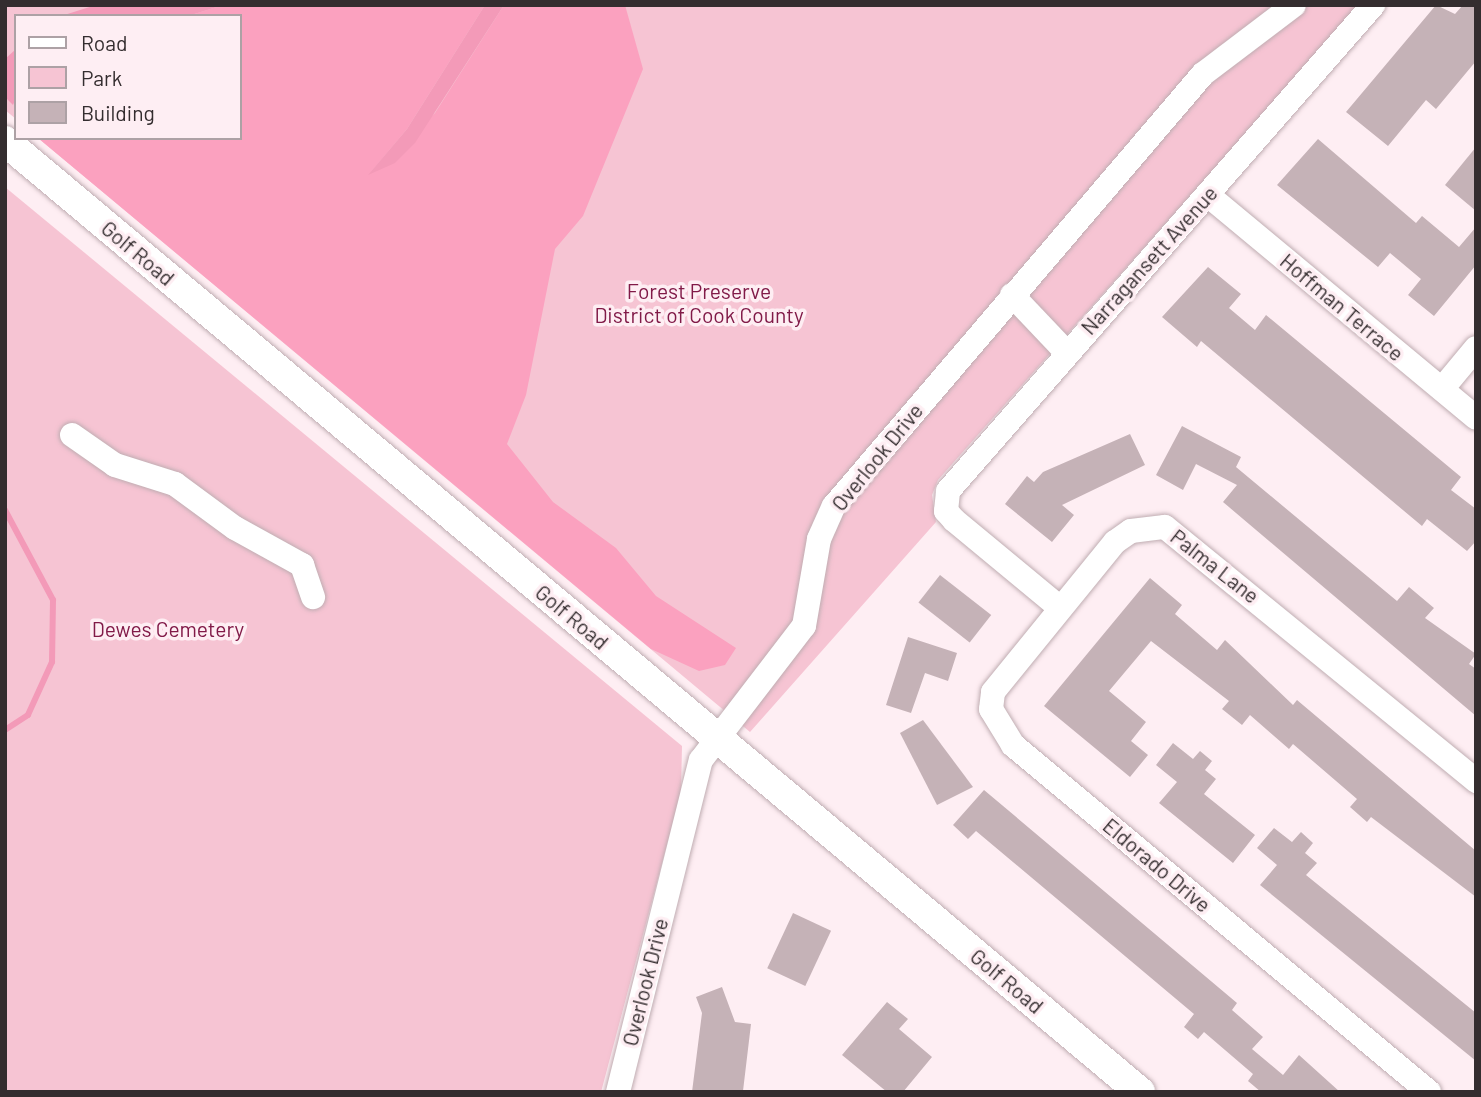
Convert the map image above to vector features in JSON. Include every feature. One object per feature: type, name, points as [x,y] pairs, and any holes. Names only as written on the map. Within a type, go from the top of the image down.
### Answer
[{"type":"main road","name":"Golf Road","points":[[7,142],[1140,1092]]},
{"type":"street","name":"Overlook Drive","points":[[618,1092],[701,760],[804,626],[819,539],[834,506],[1203,74],[1294,5]]},
{"type":"street","name":"Narragansett Avenue","points":[[1059,607],[946,511],[952,484],[1066,352],[1209,196],[1373,5]]},
{"type":"street","name":"Hoffman Terrace","points":[[1209,196],[1476,418]]},
{"type":"street","points":[[1012,295],[1066,352]]},
{"type":"street","points":[[1442,389],[1476,348]]},
{"type":"street","points":[[72,435],[115,465],[175,484],[228,524],[302,565],[313,597]]},
{"type":"street","name":"Palma Lane","points":[[1059,607],[1115,542],[1149,526],[1165,527],[1184,537],[1476,781]]},
{"type":"street","name":"Eldorado Drive","points":[[1059,607],[993,692],[991,709],[999,728],[1429,1092]]},
{"type":"green space","name":"Forest Preserve District of Cook County","points":[[5,5],[1359,5],[938,480],[932,495],[936,522],[750,732],[40,140],[242,140],[242,14],[14,14],[14,117],[5,110]]},
{"type":"green space","name":"Dewes Cemetery","points":[[5,187],[682,746],[681,792],[601,1092],[5,1092]]},
{"type":"shaded area","points":[[96,5],[223,5],[194,14],[67,14]]},
{"type":"shaded area","points":[[223,5],[485,5],[407,129],[370,173],[435,113],[504,5],[625,5],[643,69],[583,216],[555,249],[526,395],[507,444],[553,502],[616,548],[656,596],[736,648],[725,665],[699,671],[651,649],[40,140],[242,140],[242,14],[194,14]]},
{"type":"shaded area","points":[[485,5],[504,5],[415,143],[395,163],[368,175],[407,129]]},
{"type":"shaded area","points":[[14,51],[13,105],[5,97],[5,59]]},
{"type":"building","points":[[1436,5],[1455,14],[1463,5],[1476,5],[1476,61],[1436,109],[1426,100],[1388,146],[1346,112]]},
{"type":"building","points":[[1318,139],[1416,223],[1422,216],[1459,247],[1476,227],[1476,265],[1434,316],[1408,295],[1421,279],[1390,253],[1378,267],[1277,185]]},
{"type":"building","points":[[1476,147],[1476,211],[1445,185]]},
{"type":"building","points":[[1208,267],[1241,294],[1229,308],[1255,330],[1266,315],[1461,477],[1451,490],[1476,509],[1476,541],[1467,551],[1427,519],[1422,526],[1201,341],[1197,347],[1162,317]]},
{"type":"building","points":[[1182,426],[1241,457],[1236,467],[1397,601],[1409,587],[1434,608],[1425,618],[1476,654],[1469,664],[1476,669],[1476,716],[1223,502],[1237,485],[1196,464],[1183,490],[1156,475]]},
{"type":"building","points":[[1130,434],[1145,465],[1062,505],[1074,515],[1052,542],[1005,504],[1027,476],[1034,482],[1043,472]]},
{"type":"building","points":[[940,575],[991,615],[970,643],[918,603]]},
{"type":"building","points":[[1150,578],[1182,605],[1175,614],[1217,650],[1225,640],[1293,705],[1297,700],[1476,851],[1476,897],[1371,817],[1367,822],[1350,807],[1357,799],[1293,744],[1289,749],[1250,715],[1242,725],[1222,709],[1229,701],[1151,641],[1109,691],[1146,722],[1131,741],[1148,755],[1130,777],[1044,706]]},
{"type":"building","points":[[908,637],[957,653],[948,681],[925,673],[911,713],[886,705]]},
{"type":"building","points":[[923,720],[973,787],[937,805],[900,733]]},
{"type":"building","points":[[1173,743],[1193,759],[1200,751],[1212,761],[1205,770],[1216,779],[1204,794],[1255,835],[1233,863],[1159,803],[1177,782],[1156,765]]},
{"type":"building","points":[[984,790],[1237,1003],[1232,1010],[1263,1037],[1252,1049],[1283,1075],[1299,1055],[1340,1092],[1261,1092],[1248,1081],[1253,1074],[1204,1032],[1198,1039],[1184,1027],[1194,1014],[976,831],[968,839],[953,825]]},
{"type":"building","points":[[1274,828],[1292,842],[1301,832],[1313,843],[1305,853],[1317,863],[1306,875],[1476,1013],[1476,1061],[1260,885],[1277,865],[1257,848]]},
{"type":"building","points":[[793,913],[831,931],[805,986],[767,968]]},
{"type":"building","points":[[722,987],[735,1022],[751,1024],[743,1091],[692,1092],[702,1013],[696,997]]},
{"type":"building","points":[[887,1002],[908,1019],[899,1029],[932,1057],[903,1092],[887,1092],[842,1055]]},
{"type":"waterway","points":[[5,510],[53,600],[52,662],[28,715],[5,730]]}]
